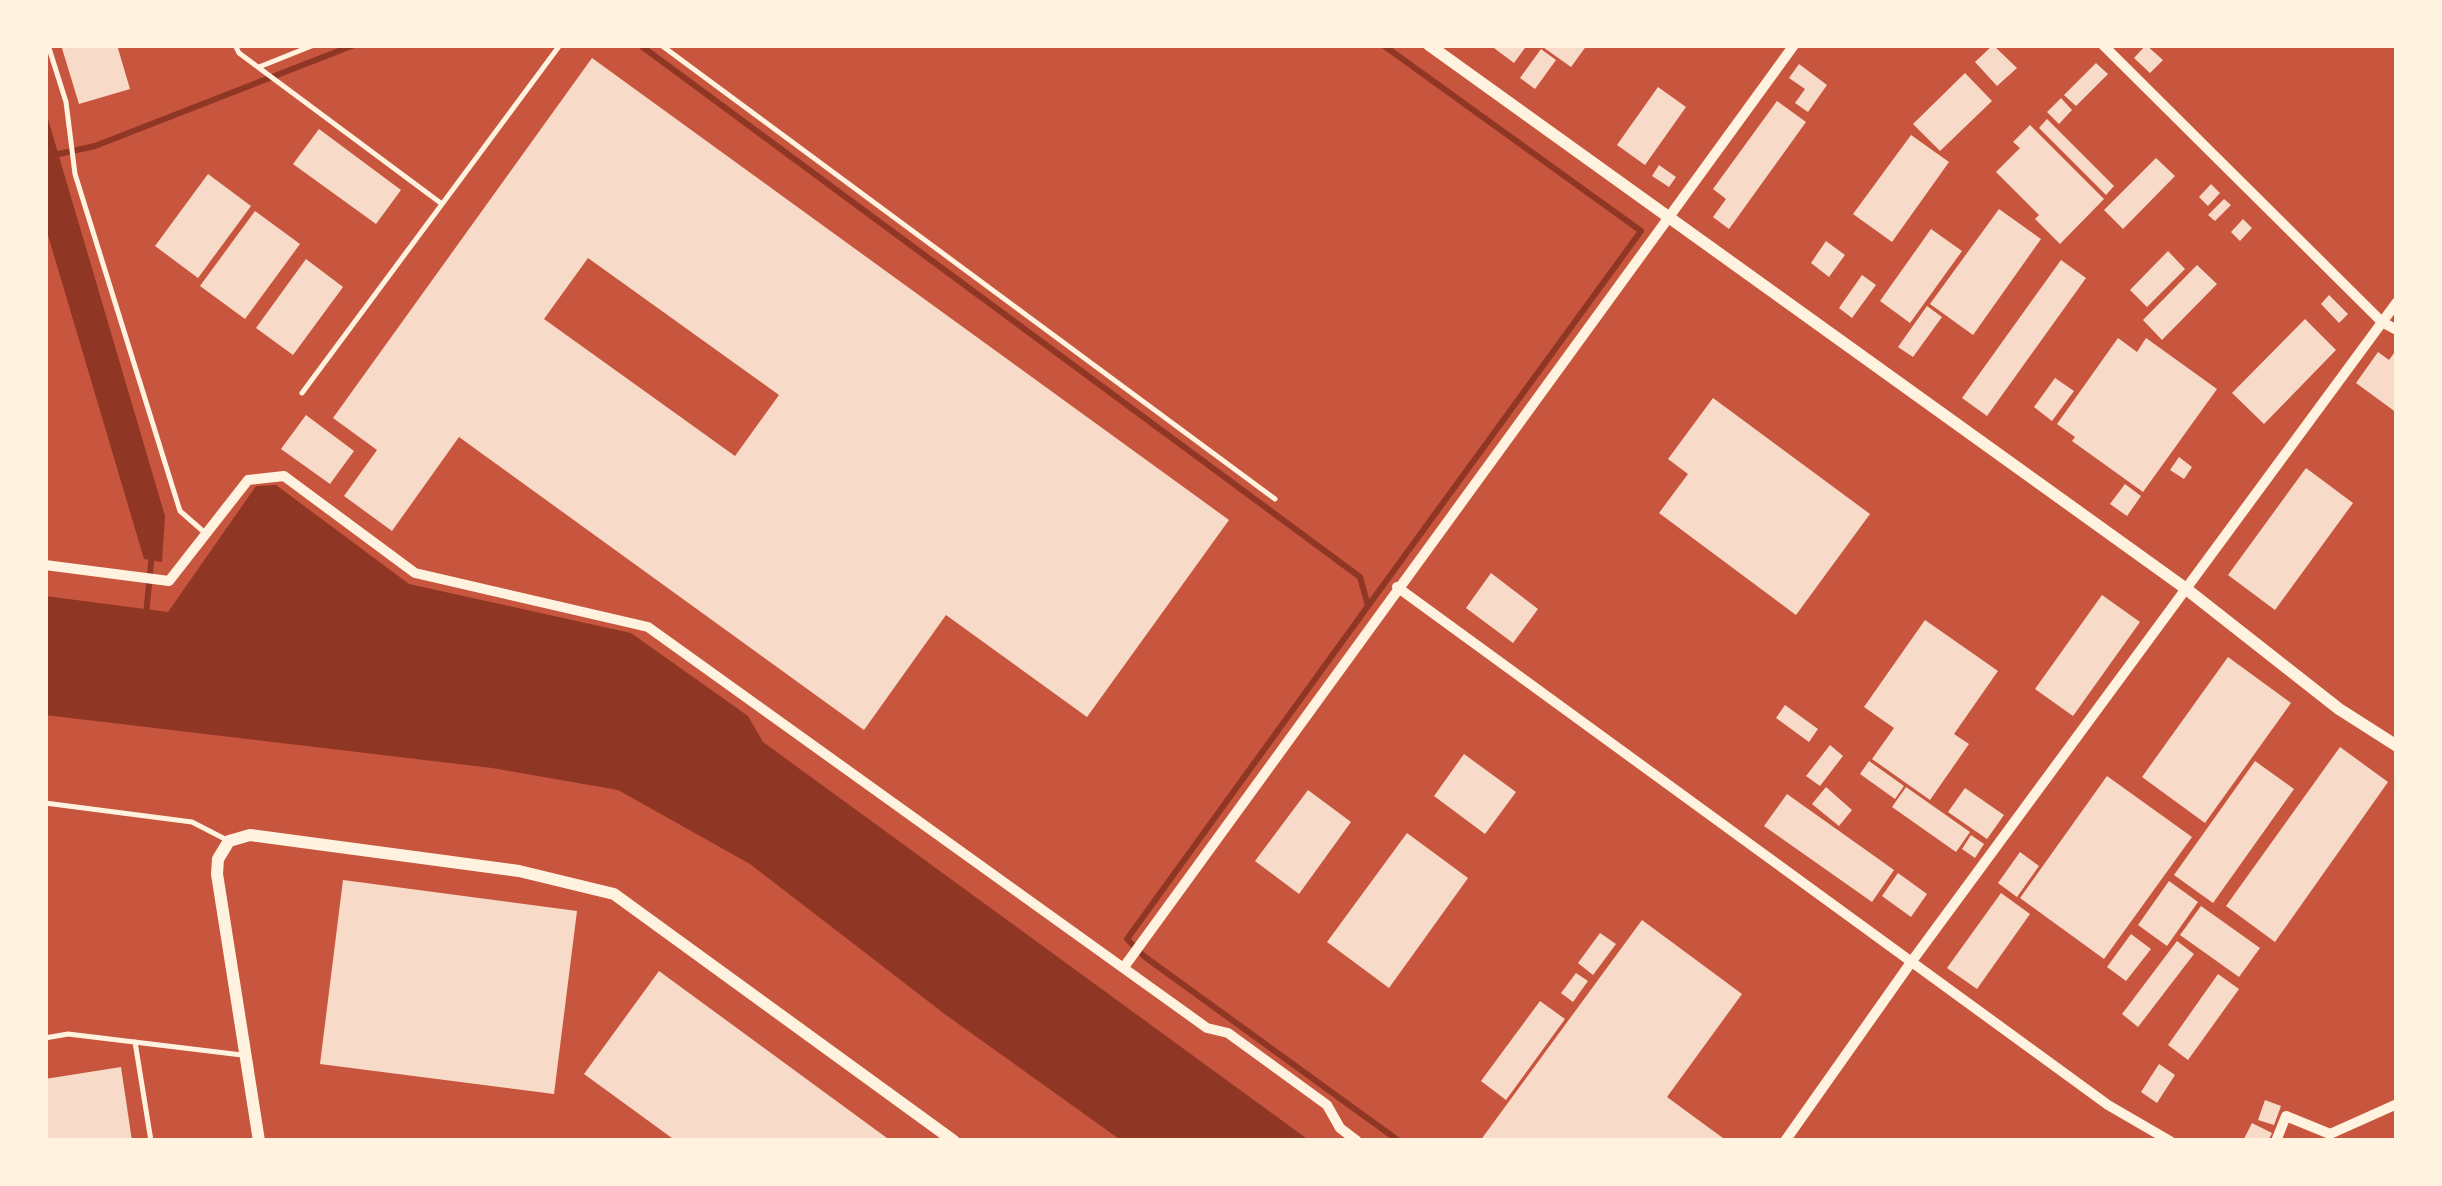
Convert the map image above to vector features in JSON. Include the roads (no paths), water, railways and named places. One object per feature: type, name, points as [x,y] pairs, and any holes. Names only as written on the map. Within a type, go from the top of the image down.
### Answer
[{"type":"street","points":[[1429,45],[2185,588],[2340,708],[2397,746]]},
{"type":"street","points":[[1124,968],[1794,45]]},
{"type":"street","points":[[2103,45],[2382,322],[2397,330]]},
{"type":"street","points":[[1785,1141],[1912,961],[2397,302]]},
{"type":"street","points":[[45,565],[169,581],[248,480],[284,476],[415,574],[648,627],[1207,1028],[1228,1033],[1327,1105],[1340,1128],[1357,1141]]},
{"type":"street","points":[[1397,587],[2108,1106],[2170,1141]]},
{"type":"street","points":[[259,1141],[217,874],[218,858],[229,841],[250,834],[519,871],[614,894],[954,1141]]},
{"type":"street","points":[[2276,1141],[2286,1116],[2330,1134],[2397,1104]]},
{"type":"lane","points":[[48,45],[66,102],[75,174],[180,511],[206,534]]},
{"type":"lane","points":[[235,45],[239,52],[442,204]]},
{"type":"lane","points":[[259,67],[314,45]]},
{"type":"lane","points":[[302,393],[560,45]]},
{"type":"lane","points":[[661,45],[1274,499]]},
{"type":"lane","points":[[45,803],[192,822],[229,841]]},
{"type":"lane","points":[[45,1038],[68,1034],[245,1055]]},
{"type":"lane","points":[[135,1042],[151,1141]]},
{"type":"waterway","points":[[45,157],[95,146],[354,45]]},
{"type":"waterway","points":[[640,45],[1360,577],[1368,606],[1127,939],[1145,957],[1399,1141]]},
{"type":"waterway","points":[[1368,606],[1641,231],[1383,45]]},
{"type":"waterway","points":[[146,615],[152,553]]}]
